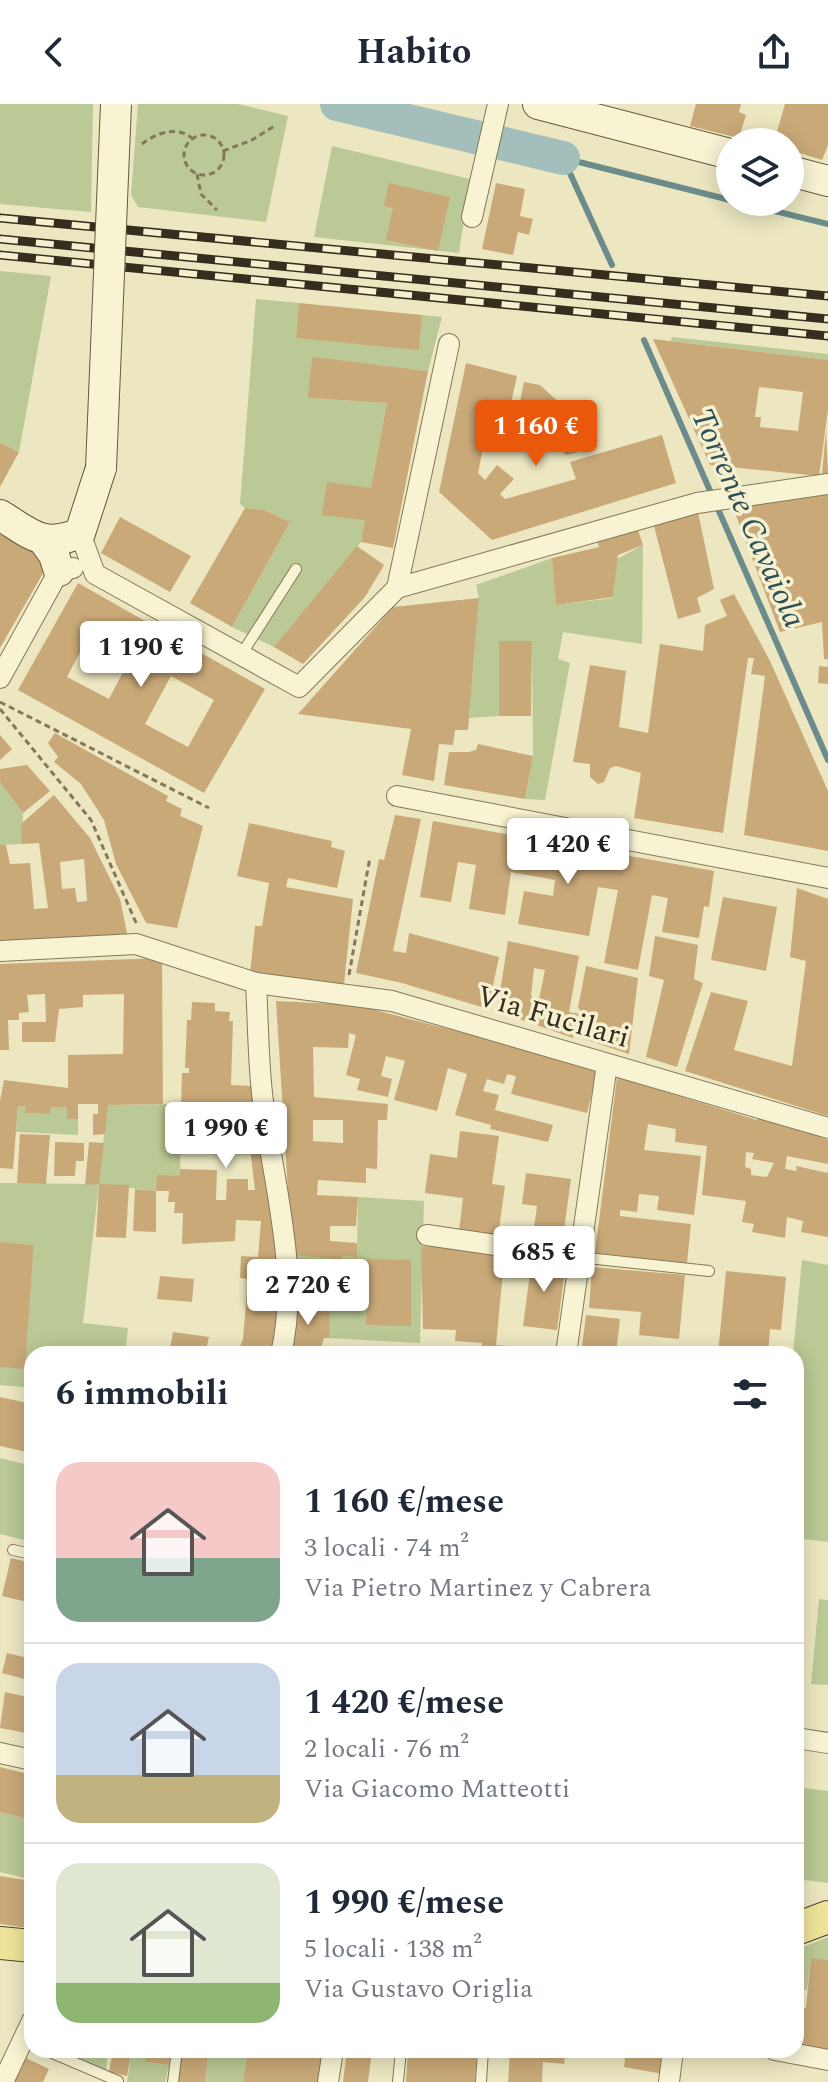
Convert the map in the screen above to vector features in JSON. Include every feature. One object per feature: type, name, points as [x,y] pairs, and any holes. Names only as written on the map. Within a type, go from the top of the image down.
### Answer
[{"type":"main road","points":[[804,1926],[828,1917]]},
{"type":"main road","points":[[0,1943],[24,1945]]},
{"type":"street","points":[[95,574],[80,533],[101,468],[116,104]]},
{"type":"street","points":[[538,104],[716,150]]},
{"type":"street","points":[[472,217],[496,112]]},
{"type":"street","points":[[804,175],[828,181]]},
{"type":"street","points":[[397,588],[449,344]]},
{"type":"street","points":[[59,571],[78,567],[95,574],[299,687],[397,588],[697,503],[727,496],[828,484]]},
{"type":"street","points":[[18,519],[63,540],[80,533]]},
{"type":"street","points":[[0,678],[59,571],[54,555],[18,519]]},
{"type":"street","points":[[397,796],[828,878]]},
{"type":"street","points":[[0,951],[136,944]]},
{"type":"street","name":"Via Fucilari","points":[[136,944],[256,983],[392,1001],[828,1128]]},
{"type":"street","points":[[256,983],[262,1093],[281,1199],[287,1310],[282,1346]]},
{"type":"street","points":[[567,1346],[607,1064]]},
{"type":"street","points":[[427,1235],[578,1257]]},
{"type":"street","points":[[804,1739],[828,1743]]},
{"type":"street","points":[[0,1753],[24,1758]]},
{"type":"street","points":[[3,2082],[24,2042]]},
{"type":"street","points":[[804,2055],[828,2060]]},
{"type":"street","points":[[328,2082],[332,2058]]},
{"type":"street","points":[[669,2082],[672,2058]]},
{"type":"lane","points":[[241,655],[296,569]]},
{"type":"lane","points":[[578,1257],[709,1271]]},
{"type":"lane","points":[[13,1550],[24,1552]]},
{"type":"lane","points":[[64,2058],[118,2081]]},
{"type":"lane","points":[[173,2082],[176,2058]]},
{"type":"lane","points":[[398,2082],[400,2058]]},
{"type":"lane","points":[[481,2082],[482,2058]]},
{"type":"path","points":[[223,151],[252,140],[276,125]]},
{"type":"path","points":[[142,144],[169,131],[187,133],[193,139]]},
{"type":"path","points":[[197,174],[216,171],[223,161],[223,151],[209,136],[193,139],[187,146],[184,159],[197,174],[201,194],[217,210]]},
{"type":"path","points":[[0,702],[209,808]]},
{"type":"path","points":[[0,709],[91,820],[138,925],[136,944]]},
{"type":"path","points":[[346,994],[370,857]]},
{"type":"green space","points":[[0,104],[93,104],[91,212],[0,204]]},
{"type":"green space","points":[[138,104],[238,104],[288,116],[266,222],[138,207],[131,195]]},
{"type":"green space","points":[[332,146],[470,179],[459,253],[314,237]]},
{"type":"green space","points":[[0,271],[51,276],[19,452],[0,443]]},
{"type":"green space","points":[[256,299],[299,303],[296,338],[419,349],[422,315],[442,317],[428,371],[312,358],[309,398],[387,403],[361,542],[274,647],[232,627],[290,522],[264,510],[245,508],[240,504]]},
{"type":"green space","points":[[672,337],[828,354],[828,360],[671,341]]},
{"type":"green space","points":[[643,545],[642,644],[563,632],[558,659],[570,663],[545,800],[525,799],[533,756],[532,641],[499,641],[499,716],[469,718],[479,598],[476,585],[552,558],[556,605],[613,598],[617,559]]},
{"type":"green space","points":[[0,782],[23,813],[22,844],[0,845]]},
{"type":"green space","points":[[181,1104],[180,1176],[156,1191],[99,1184],[83,1323],[128,1328],[126,1346],[27,1346],[34,1245],[0,1242],[0,1183],[98,1184],[108,1105]]},
{"type":"green space","points":[[18,1106],[26,1106],[26,1113],[49,1114],[51,1107],[67,1107],[67,1119],[78,1119],[78,1135],[16,1132]]},
{"type":"green space","points":[[358,1197],[424,1201],[420,1343],[290,1336],[292,1255],[342,1260],[342,1256],[357,1257]]},
{"type":"green space","points":[[802,1260],[828,1265],[828,1542],[804,1539],[804,1346],[794,1346]]},
{"type":"green space","points":[[0,1367],[24,1368],[24,1387],[0,1385]]},
{"type":"green space","points":[[0,1458],[24,1464],[24,1540],[0,1534]]},
{"type":"green space","points":[[819,1599],[828,1600],[828,1685],[811,1684]]},
{"type":"green space","points":[[804,1788],[828,1791],[828,1883],[804,1880]]},
{"type":"green space","points":[[0,1812],[24,1818],[24,1878],[0,1872]]},
{"type":"green space","points":[[828,1937],[828,1960],[811,1958],[807,1990],[804,1990],[804,1947]]},
{"type":"green space","points":[[76,2058],[107,2058],[106,2071]]},
{"type":"green space","points":[[131,2058],[145,2058],[145,2062],[169,2065],[165,2082],[127,2082]]},
{"type":"green space","points":[[208,2058],[247,2058],[243,2082],[205,2082]]},
{"type":"building","points":[[696,104],[741,104],[739,112],[746,115],[742,128],[716,128],[716,132],[690,126]]},
{"type":"building","points":[[785,104],[828,104],[828,145],[822,160],[804,154],[804,128],[778,128]]},
{"type":"building","points":[[389,183],[450,197],[438,251],[386,240],[393,208],[384,206]]},
{"type":"building","points":[[496,183],[525,189],[520,216],[533,219],[529,235],[518,232],[513,255],[482,249]]},
{"type":"building","points":[[299,303],[422,315],[419,350],[296,338]]},
{"type":"building","points":[[653,339],[828,360],[828,410],[819,476],[710,465]],"holes":[[[759,387],[803,392],[798,431],[760,427],[761,417],[755,417]]]},
{"type":"building","points":[[312,357],[428,371],[393,548],[361,542],[365,520],[322,515],[327,482],[371,488],[387,403],[308,398]]},
{"type":"building","points":[[466,363],[517,376],[510,408],[492,404],[478,473],[485,480],[497,465],[514,479],[500,494],[505,499],[576,479],[570,462],[662,435],[676,483],[492,540],[439,492]]},
{"type":"building","points":[[524,382],[540,385],[590,431],[595,448],[566,455],[518,411]]},
{"type":"building","points":[[826,431],[828,473],[822,474]]},
{"type":"building","points":[[0,443],[19,452],[0,487]]},
{"type":"building","points":[[828,489],[828,659],[824,659],[822,622],[780,632],[732,505]]},
{"type":"building","points":[[245,508],[264,510],[290,522],[232,627],[190,603]]},
{"type":"building","points":[[698,512],[714,589],[697,598],[701,612],[678,619],[653,522]]},
{"type":"building","points":[[120,517],[191,556],[170,592],[101,553]]},
{"type":"building","points":[[637,527],[643,545],[618,555],[613,597],[556,605],[552,558],[599,547],[596,538]]},
{"type":"building","points":[[0,534],[50,561],[0,648]]},
{"type":"building","points":[[357,546],[384,565],[365,597],[303,664],[274,647]]},
{"type":"building","points":[[78,583],[265,689],[204,793],[18,690]],"holes":[[[90,633],[132,655],[109,699],[67,677]],[[171,676],[214,700],[188,747],[145,724]]]},
{"type":"building","points":[[734,594],[770,661],[828,791],[828,851],[744,835],[765,676],[751,674],[754,658],[748,658],[723,833],[634,818],[641,773],[616,766],[610,768],[604,782],[598,784],[590,777],[590,764],[573,762],[590,665],[626,671],[619,727],[648,733],[660,644],[703,651],[705,625],[727,616],[720,600]]},
{"type":"building","points":[[479,598],[468,730],[455,730],[453,745],[439,744],[434,781],[402,775],[411,729],[298,714],[393,607]]},
{"type":"building","points":[[499,641],[532,641],[531,716],[499,716]]},
{"type":"building","points":[[819,666],[828,667],[828,684],[818,683]]},
{"type":"building","points":[[55,733],[168,796],[166,801],[182,809],[180,816],[203,826],[177,928],[146,923],[116,864],[104,820],[81,784],[54,762],[58,757],[48,743]]},
{"type":"building","points":[[0,735],[12,749],[0,760]]},
{"type":"building","points":[[478,744],[533,756],[525,799],[444,785],[449,752],[469,752],[476,750]]},
{"type":"building","points":[[27,765],[50,791],[23,813],[0,782],[0,769]]},
{"type":"building","points":[[54,795],[90,838],[120,899],[128,938],[0,944],[0,845],[6,845],[10,864],[30,863],[34,909],[48,908],[39,843],[22,844],[21,824]],"holes":[[[84,859],[87,901],[77,902],[75,888],[62,889],[60,862]]]},
{"type":"building","points":[[395,815],[421,819],[393,951],[406,953],[409,933],[499,957],[488,1009],[402,983],[356,973],[379,859],[384,860]]},
{"type":"building","points":[[433,821],[714,871],[709,907],[704,906],[699,938],[662,932],[668,898],[652,895],[638,970],[604,963],[618,890],[598,887],[589,936],[518,924],[524,891],[553,896],[555,880],[511,872],[505,915],[469,909],[476,865],[458,862],[451,902],[420,897]]},
{"type":"building","points":[[249,823],[332,841],[331,847],[345,851],[337,888],[288,878],[286,887],[353,899],[344,984],[250,974],[255,926],[262,926],[269,883],[237,876]]},
{"type":"building","points":[[797,888],[828,899],[828,1116],[685,1071],[711,992],[748,1001],[734,1050],[792,1066],[806,961],[790,957]]},
{"type":"building","points":[[723,897],[777,907],[766,971],[711,960]]},
{"type":"building","points":[[655,936],[698,945],[694,979],[703,983],[677,1067],[646,1057],[664,980],[649,976]]},
{"type":"building","points":[[508,941],[579,956],[569,1012],[579,1014],[573,1038],[497,1011]],"holes":[[[534,968],[545,970],[539,999],[531,996]]]},
{"type":"building","points":[[162,958],[163,1104],[108,1105],[105,1134],[93,1135],[93,1114],[98,1114],[98,1104],[78,1104],[78,1119],[67,1119],[67,1107],[51,1107],[50,1114],[25,1113],[26,1106],[18,1106],[13,1169],[0,1168],[0,1101],[4,1080],[68,1088],[68,1055],[123,1054],[124,994],[83,995],[83,1007],[59,1009],[55,1042],[22,1042],[22,1022],[46,1022],[45,994],[27,995],[29,1012],[19,1013],[19,1020],[8,1020],[9,1050],[0,1050],[0,964]]},
{"type":"building","points":[[586,966],[638,978],[629,1054],[578,1037],[583,1013],[578,1008]]},
{"type":"building","points":[[276,1001],[356,1005],[598,1068],[587,1113],[511,1094],[516,1076],[507,1074],[504,1084],[487,1079],[483,1091],[499,1095],[495,1110],[553,1125],[548,1142],[490,1129],[491,1125],[455,1115],[467,1074],[448,1068],[437,1111],[394,1100],[405,1061],[386,1056],[381,1076],[392,1079],[388,1097],[357,1090],[360,1079],[346,1075],[356,1035],[349,1033],[348,1048],[313,1047],[314,1097],[388,1104],[387,1120],[378,1120],[377,1169],[366,1168],[366,1183],[318,1180],[317,1195],[358,1197],[356,1226],[330,1226],[330,1241],[357,1243],[357,1257],[342,1256],[342,1260],[292,1255]],"holes":[[[313,1120],[343,1120],[343,1143],[313,1141]]]},
{"type":"building","points":[[192,1002],[215,1003],[215,1011],[230,1012],[229,1021],[233,1021],[231,1085],[253,1086],[282,1292],[275,1346],[240,1346],[248,1279],[240,1278],[241,1256],[258,1257],[261,1221],[236,1220],[235,1241],[182,1244],[183,1213],[174,1213],[175,1202],[168,1202],[169,1191],[156,1191],[157,1175],[180,1176],[180,1169],[217,1170],[216,1200],[226,1200],[227,1179],[248,1179],[248,1190],[255,1190],[249,1140],[180,1138],[182,1073],[189,1073],[189,1068],[185,1068],[187,1020],[191,1020]]},
{"type":"building","points":[[617,1077],[757,1120],[758,1114],[828,1140],[828,1164],[787,1156],[785,1169],[797,1171],[796,1166],[828,1173],[828,1237],[801,1232],[803,1221],[787,1217],[785,1238],[752,1232],[754,1224],[742,1222],[746,1201],[702,1195],[707,1146],[675,1142],[676,1129],[648,1124],[644,1150],[701,1156],[694,1215],[657,1210],[659,1196],[639,1194],[637,1212],[620,1210],[620,1216],[691,1224],[687,1263],[595,1253]],"holes":[[[746,1152],[754,1153],[752,1159],[774,1163],[767,1177],[751,1175],[751,1169],[745,1167]]]},
{"type":"building","points":[[460,1131],[499,1136],[492,1184],[505,1186],[498,1236],[459,1231],[463,1198],[425,1193],[430,1154],[457,1158]]},
{"type":"building","points":[[20,1134],[50,1135],[46,1184],[17,1183]]},
{"type":"building","points":[[55,1142],[84,1143],[84,1161],[76,1161],[75,1176],[54,1176]]},
{"type":"building","points":[[89,1142],[104,1143],[99,1184],[85,1185]]},
{"type":"building","points":[[526,1173],[571,1179],[564,1230],[572,1231],[570,1247],[532,1242],[537,1206],[522,1204]]},
{"type":"building","points":[[99,1184],[129,1185],[126,1238],[96,1237]]},
{"type":"building","points":[[135,1189],[156,1191],[156,1232],[133,1231]]},
{"type":"building","points":[[0,1242],[34,1245],[24,1369],[0,1367]]},
{"type":"building","points":[[421,1246],[505,1251],[496,1345],[507,1346],[482,1346],[482,1343],[455,1341],[456,1330],[423,1329]]},
{"type":"building","points":[[532,1258],[566,1262],[557,1330],[523,1326]]},
{"type":"building","points":[[367,1259],[411,1260],[411,1326],[366,1325]]},
{"type":"building","points":[[592,1267],[685,1275],[679,1339],[639,1335],[641,1312],[589,1308]]},
{"type":"building","points":[[726,1271],[786,1277],[781,1330],[770,1329],[769,1346],[719,1346]]},
{"type":"building","points":[[160,1276],[194,1279],[192,1302],[157,1299]]},
{"type":"building","points":[[292,1300],[330,1302],[329,1338],[324,1338],[322,1346],[288,1346]]},
{"type":"building","points":[[586,1315],[620,1319],[617,1346],[582,1346]]},
{"type":"building","points":[[173,1332],[209,1337],[207,1346],[170,1346]]},
{"type":"building","points":[[0,1397],[24,1402],[24,1451],[0,1446]]},
{"type":"building","points":[[11,1558],[24,1561],[24,1601],[2,1596]]},
{"type":"building","points":[[7,1653],[24,1657],[24,1679],[2,1673]]},
{"type":"building","points":[[5,1692],[24,1696],[24,1732],[0,1728]]},
{"type":"building","points":[[0,1767],[24,1773],[24,1818],[0,1812]]},
{"type":"building","points":[[0,1876],[24,1880],[24,1927],[0,1924]]},
{"type":"building","points":[[811,1958],[828,1960],[828,2049],[804,2047]]},
{"type":"building","points":[[22,2056],[49,2069],[43,2082],[10,2082]]},
{"type":"building","points":[[112,2058],[130,2058],[127,2076],[109,2072]]},
{"type":"building","points":[[145,2058],[170,2058],[169,2065],[145,2062]]},
{"type":"building","points":[[182,2058],[208,2058],[205,2082],[178,2082]]},
{"type":"building","points":[[247,2058],[328,2058],[323,2082],[243,2082]]},
{"type":"building","points":[[346,2058],[371,2058],[368,2082],[343,2082]]},
{"type":"building","points":[[408,2058],[476,2058],[475,2082],[406,2082]]},
{"type":"building","points":[[510,2058],[565,2058],[564,2064],[543,2062],[542,2082],[508,2082]]},
{"type":"building","points":[[625,2058],[666,2058],[663,2074],[624,2067]]},
{"type":"waterway","points":[[337,104],[563,158]]},
{"type":"waterway","points":[[563,158],[716,196]]},
{"type":"waterway","name":"Torrente Cavaiola","points":[[563,158],[612,265]]},
{"type":"waterway","points":[[795,216],[828,224]]},
{"type":"waterway","name":"Torrente Cavaiola","points":[[644,340],[828,760]]},
{"type":"railway","points":[[0,218],[828,296]]},
{"type":"railway","points":[[0,239],[828,319]]},
{"type":"railway","points":[[0,255],[828,336]]}]
